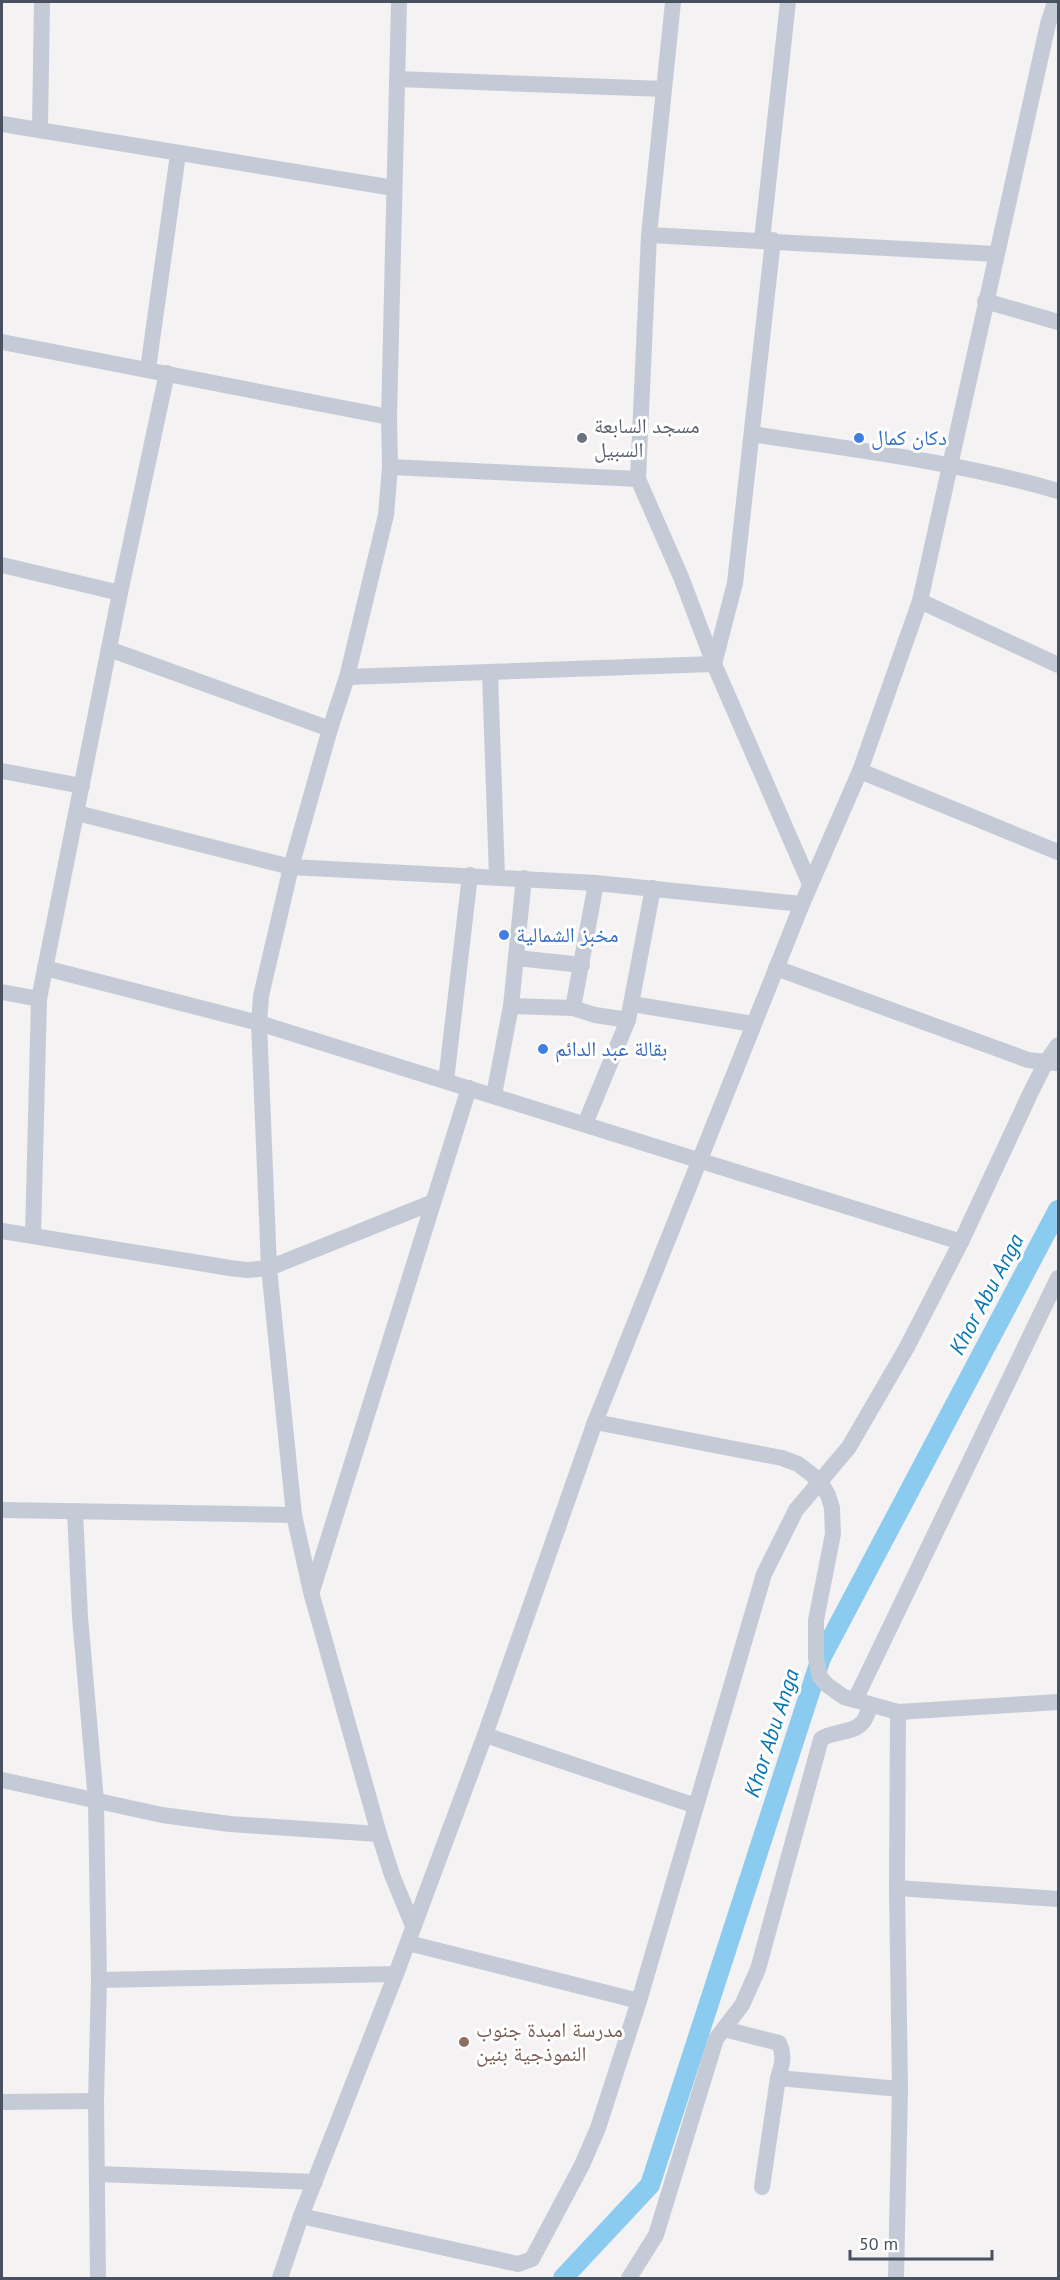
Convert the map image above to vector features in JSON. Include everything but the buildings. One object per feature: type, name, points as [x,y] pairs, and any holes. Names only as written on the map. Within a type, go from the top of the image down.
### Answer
[{"type":"street","points":[[40,129],[42,2]]},
{"type":"street","points":[[399,2],[389,417],[390,467],[386,515],[347,677],[291,867],[261,996],[259,1023],[269,1268],[294,1515],[311,1592],[379,1834],[392,1875],[413,1926]]},
{"type":"street","points":[[674,2],[649,235],[638,479],[681,577],[714,664],[810,884]]},
{"type":"street","points":[[714,664],[735,583],[752,434],[788,2]]},
{"type":"street","points":[[280,2278],[485,1735],[595,1422],[753,1024],[810,884],[860,771],[921,601],[996,254],[1053,25],[1055,2]]},
{"type":"street","points":[[397,79],[664,89]]},
{"type":"street","points":[[2,124],[394,188]]},
{"type":"street","points":[[148,369],[178,154]]},
{"type":"street","points":[[649,235],[996,254]]},
{"type":"street","points":[[986,301],[1059,322]]},
{"type":"street","points":[[2,342],[389,417]]},
{"type":"street","points":[[33,1236],[39,999],[120,593],[167,373]]},
{"type":"street","points":[[752,434],[991,472],[1059,491]]},
{"type":"street","points":[[390,467],[638,479]]},
{"type":"street","points":[[2,565],[120,593]]},
{"type":"street","points":[[921,601],[1059,665]]},
{"type":"street","points":[[109,649],[330,729]]},
{"type":"street","points":[[347,677],[714,664]]},
{"type":"street","points":[[490,673],[497,877]]},
{"type":"street","points":[[2,771],[82,786]]},
{"type":"street","points":[[860,771],[1059,852]]},
{"type":"street","points":[[77,813],[291,867],[596,883],[802,904]]},
{"type":"street","points":[[446,1081],[470,875]]},
{"type":"street","points":[[494,1095],[511,1006],[524,878]]},
{"type":"street","points":[[573,1008],[596,883]]},
{"type":"street","points":[[585,1124],[630,1012],[653,888]]},
{"type":"street","points":[[516,958],[582,964]]},
{"type":"street","points":[[45,968],[259,1023],[960,1242]]},
{"type":"street","points":[[776,968],[1028,1060],[1052,1063]]},
{"type":"street","points":[[2,992],[39,999]]},
{"type":"street","points":[[511,1006],[573,1008],[595,1015],[630,1012],[753,1024]]},
{"type":"street","points":[[302,2216],[518,2264],[532,2259],[582,2165],[594,2137],[639,2001],[764,1574],[796,1510],[837,1463],[860,1430],[907,1347],[1052,1063],[1059,1045]]},
{"type":"street","points":[[311,1592],[431,1203],[469,1088]]},
{"type":"street","points":[[2,1231],[247,1270],[269,1268],[431,1203]]},
{"type":"street","points":[[629,2278],[656,2235],[716,2039],[742,2005],[758,1969],[821,1739],[862,1723],[863,1703],[1059,1278]]},
{"type":"street","points":[[595,1422],[782,1458],[798,1464],[820,1481],[828,1495],[834,1520],[829,1558],[816,1620],[816,1658],[820,1677],[826,1685],[844,1697],[898,1712],[1059,1702]]},
{"type":"street","points":[[2,1510],[294,1515]]},
{"type":"street","points":[[75,1511],[80,1617],[96,1801],[99,1980],[96,2101],[98,2278]]},
{"type":"street","points":[[896,2278],[900,2089],[897,1888],[898,1712]]},
{"type":"street","points":[[485,1735],[696,1806]]},
{"type":"street","points":[[2,1780],[162,1815],[230,1824],[379,1834]]},
{"type":"street","points":[[897,1888],[1059,1899]]},
{"type":"street","points":[[408,1943],[639,2001]]},
{"type":"street","points":[[99,1980],[396,1974]]},
{"type":"street","points":[[724,2029],[779,2043],[782,2050],[783,2063],[778,2078],[762,2187]]},
{"type":"street","points":[[778,2078],[900,2089]]},
{"type":"street","points":[[2,2102],[96,2101]]},
{"type":"street","points":[[97,2174],[315,2182]]},
{"type":"waterway","name":"Khor Abu Anga","points":[[563,2278],[650,2185],[821,1658],[1058,1210]]},
{"type":"place","name":"مسجد السابعة السبيل","points":[[582,438]]},
{"type":"place","name":"دكان كمال","points":[[859,438]]},
{"type":"place","name":"مخبز الشمالية","points":[[504,935]]},
{"type":"place","name":"بقالة عبد الدائم","points":[[543,1049]]},
{"type":"place","name":"مدرسة امبدة جنوب النموذجية بنين","points":[[464,2042]]}]
